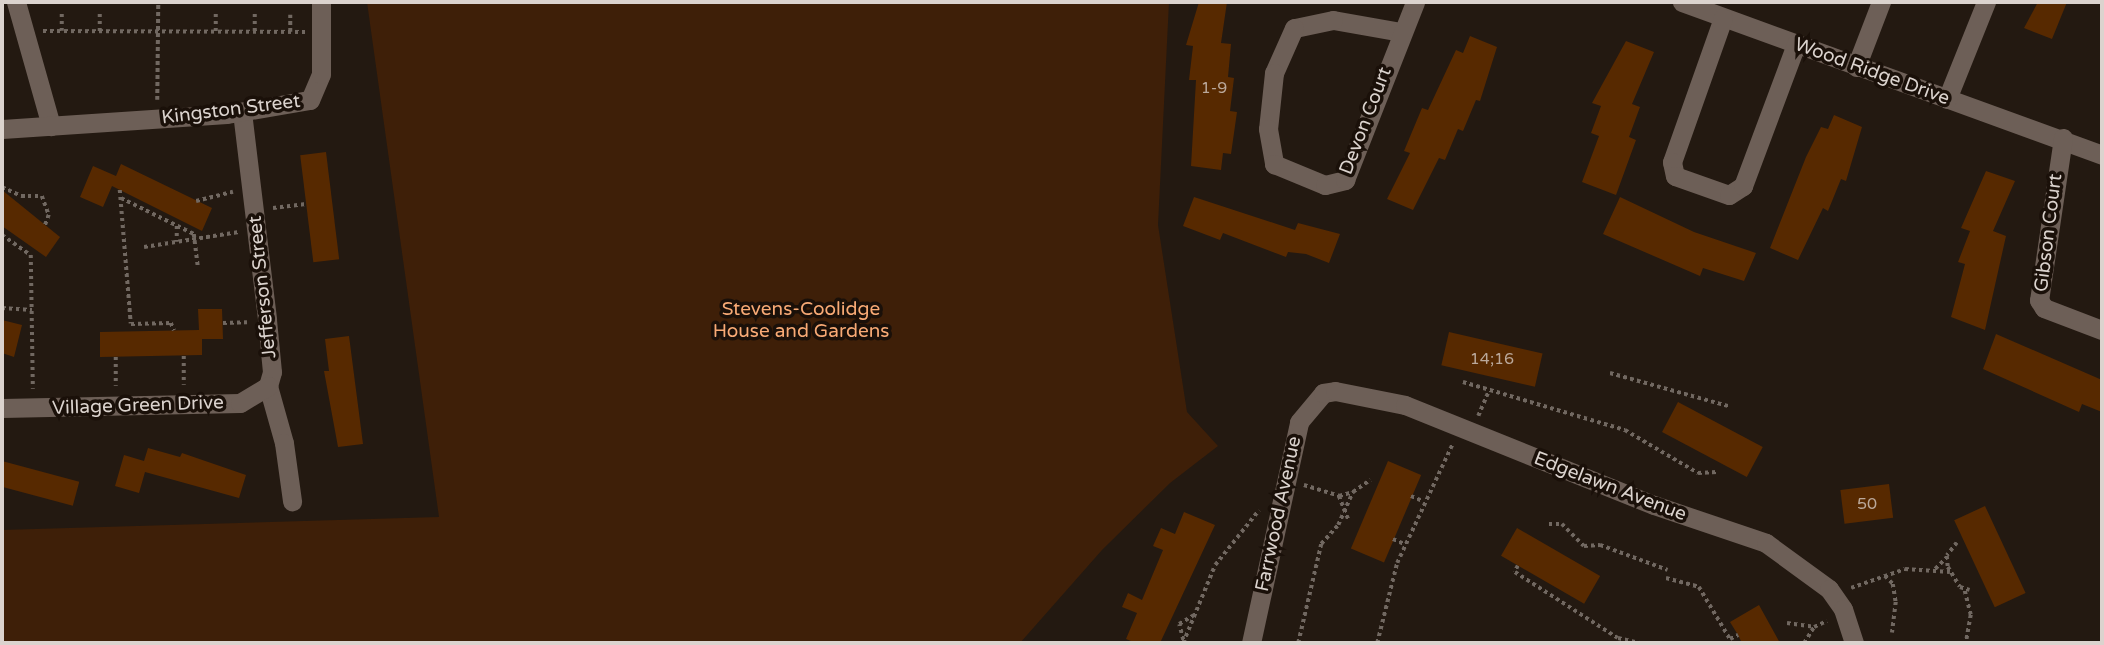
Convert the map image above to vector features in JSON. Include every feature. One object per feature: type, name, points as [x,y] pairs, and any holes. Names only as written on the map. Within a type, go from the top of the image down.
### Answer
[{"type":"street","points":[[16,2],[27,30],[51,126]]},
{"type":"street","name":"Kingston Street","points":[[2,129],[242,112],[310,100],[320,82],[321,2]]},
{"type":"street","name":"Devon Court","points":[[1401,32],[1333,20],[1294,28],[1274,73],[1268,129],[1274,164],[1325,185],[1345,180],[1415,2]]},
{"type":"street","name":"Wood Ridge Drive","points":[[1682,2],[1856,67],[2063,138]]},
{"type":"street","points":[[1856,67],[1881,2]]},
{"type":"street","points":[[1947,99],[1986,2]]},
{"type":"street","points":[[1723,18],[1672,162],[1675,176],[1686,180],[1729,195],[1743,186],[1796,44]]},
{"type":"street","name":"Jefferson Street","points":[[242,112],[267,320],[268,386],[285,443],[292,501]]},
{"type":"street","points":[[2063,138],[2102,155]]},
{"type":"street","name":"Gibson Court","points":[[2063,138],[2039,300],[2044,309],[2102,330]]},
{"type":"street","name":"Village Green Drive","points":[[2,408],[34,410],[240,403],[268,386]]},
{"type":"street","name":"Edgelawn Avenue","points":[[1323,393],[1405,405],[1459,428],[1766,543],[1792,558],[1834,596],[1845,614],[1854,643]]},
{"type":"street","name":"Farrwood Avenue","points":[[1251,643],[1298,422],[1323,393]]},
{"type":"path","points":[[157,120],[158,2]]},
{"type":"path","points":[[62,13],[62,31]]},
{"type":"path","points":[[100,14],[100,32]]},
{"type":"path","points":[[216,14],[216,32]]},
{"type":"path","points":[[255,14],[255,32]]},
{"type":"path","points":[[289,32],[290,15]]},
{"type":"path","points":[[27,30],[321,32]]},
{"type":"path","points":[[2,187],[20,196],[42,196],[49,215],[45,226]]},
{"type":"path","points":[[196,201],[252,188]]},
{"type":"path","points":[[120,190],[131,324],[171,323],[174,330]]},
{"type":"path","points":[[121,198],[177,226],[194,239],[198,267]]},
{"type":"path","points":[[144,247],[194,239],[306,204]]},
{"type":"path","points":[[177,226],[177,242]]},
{"type":"path","points":[[2,235],[31,255],[34,410]]},
{"type":"path","points":[[2,308],[32,310]]},
{"type":"path","points":[[223,323],[267,320]]},
{"type":"path","points":[[184,356],[184,404]]},
{"type":"path","points":[[116,357],[116,408]]},
{"type":"path","points":[[1610,373],[1728,406]]},
{"type":"path","points":[[1463,382],[1625,430],[1698,473],[1717,472]]},
{"type":"path","points":[[1377,643],[1404,544],[1459,428]]},
{"type":"path","points":[[1287,479],[1339,496],[1353,492],[1370,480]]},
{"type":"path","points":[[1338,526],[1353,492]]},
{"type":"path","points":[[1298,643],[1316,557],[1329,530],[1348,522],[1339,496]]},
{"type":"path","points":[[1411,496],[1423,501]]},
{"type":"path","points":[[1183,643],[1215,565],[1259,510]]},
{"type":"path","points":[[1549,524],[1562,524],[1584,546],[1600,545],[1668,570]]},
{"type":"path","points":[[1393,539],[1404,544]]},
{"type":"path","points":[[1935,569],[1958,543]]},
{"type":"path","points":[[1947,556],[1950,572]]},
{"type":"path","points":[[1518,566],[1515,572],[1618,638],[1640,643]]},
{"type":"path","points":[[1834,596],[1899,571],[1935,569],[1950,572],[1968,590],[1970,615],[1966,643]]},
{"type":"path","points":[[1892,633],[1893,584],[1899,571]]},
{"type":"path","points":[[1885,576],[1893,584]]},
{"type":"path","points":[[1666,578],[1699,587],[1730,639],[1738,635]]},
{"type":"path","points":[[1556,598],[1560,591]]},
{"type":"path","points":[[1787,623],[1814,627],[1845,614]]},
{"type":"path","points":[[1183,643],[1179,624],[1194,615]]},
{"type":"path","points":[[1804,643],[1814,627]]},
{"type":"green space","name":"Stevens-Coolidge House and Gardens","points":[[367,2],[1169,2],[1158,225],[1187,412],[1218,446],[1170,483],[1102,550],[1020,643],[2,643],[2,530],[439,517]]},
{"type":"building","points":[[1199,2],[1227,2],[1221,43],[1231,44],[1228,77],[1234,78],[1230,111],[1237,112],[1231,154],[1223,153],[1221,170],[1191,166],[1196,80],[1189,80],[1193,46],[1186,45]]},
{"type":"building","points":[[2038,2],[2067,2],[2052,39],[2024,28]]},
{"type":"building","points":[[1470,36],[1497,47],[1480,101],[1476,100],[1463,131],[1458,129],[1445,160],[1439,158],[1413,210],[1387,199],[1410,153],[1404,151],[1422,108],[1428,110],[1456,50],[1463,53]]},
{"type":"building","points":[[1626,41],[1654,52],[1632,104],[1640,107],[1629,137],[1636,140],[1616,195],[1582,182],[1599,136],[1591,133],[1601,106],[1592,103]]},
{"type":"building","points":[[1834,115],[1862,127],[1846,181],[1841,179],[1828,211],[1823,208],[1798,260],[1770,248],[1806,157],[1821,127],[1828,129]]},
{"type":"building","points":[[326,152],[339,259],[313,262],[300,155]]},
{"type":"building","points":[[121,164],[212,208],[202,231],[112,186],[103,207],[80,197],[93,166],[116,176]]},
{"type":"building","points":[[1986,171],[2015,181],[1993,231],[2006,236],[1985,330],[1951,317],[1965,264],[1958,262],[1970,231],[1961,228]]},
{"type":"building","points":[[2,190],[60,237],[46,257],[2,226]]},
{"type":"building","points":[[1194,197],[1295,230],[1298,223],[1340,234],[1329,263],[1306,254],[1288,252],[1286,257],[1223,233],[1220,240],[1183,226]]},
{"type":"building","points":[[1620,197],[1694,232],[1756,253],[1744,281],[1703,268],[1700,276],[1603,234]]},
{"type":"building","points":[[198,309],[222,309],[223,339],[202,339],[202,355],[100,357],[100,332],[199,330]]},
{"type":"building","points":[[2,320],[22,325],[14,357],[2,353]]},
{"type":"building","points":[[1449,332],[1543,354],[1535,387],[1441,365]]},
{"type":"building","points":[[1996,334],[2102,380],[2102,412],[2082,404],[2079,412],[1983,369]]},
{"type":"building","points":[[349,336],[363,444],[338,447],[324,371],[329,371],[325,339]]},
{"type":"building","points":[[1678,402],[1763,447],[1747,477],[1662,432]]},
{"type":"building","points":[[148,448],[180,457],[182,453],[246,475],[239,498],[145,472],[139,493],[115,486],[124,455],[144,461]]},
{"type":"building","points":[[2,461],[79,482],[73,506],[2,487]]},
{"type":"building","points":[[1388,461],[1421,475],[1384,563],[1351,548]]},
{"type":"building","points":[[1889,484],[1893,518],[1845,524],[1840,490]]},
{"type":"building","points":[[1985,506],[2026,593],[1995,607],[1954,520]]},
{"type":"building","points":[[1184,512],[1215,525],[1160,643],[1136,643],[1126,639],[1137,613],[1122,607],[1128,593],[1142,600],[1163,550],[1153,546],[1161,528],[1175,534]]},
{"type":"building","points":[[1517,528],[1600,576],[1584,604],[1501,556]]},
{"type":"building","points":[[1759,605],[1780,643],[1742,643],[1730,622]]}]
